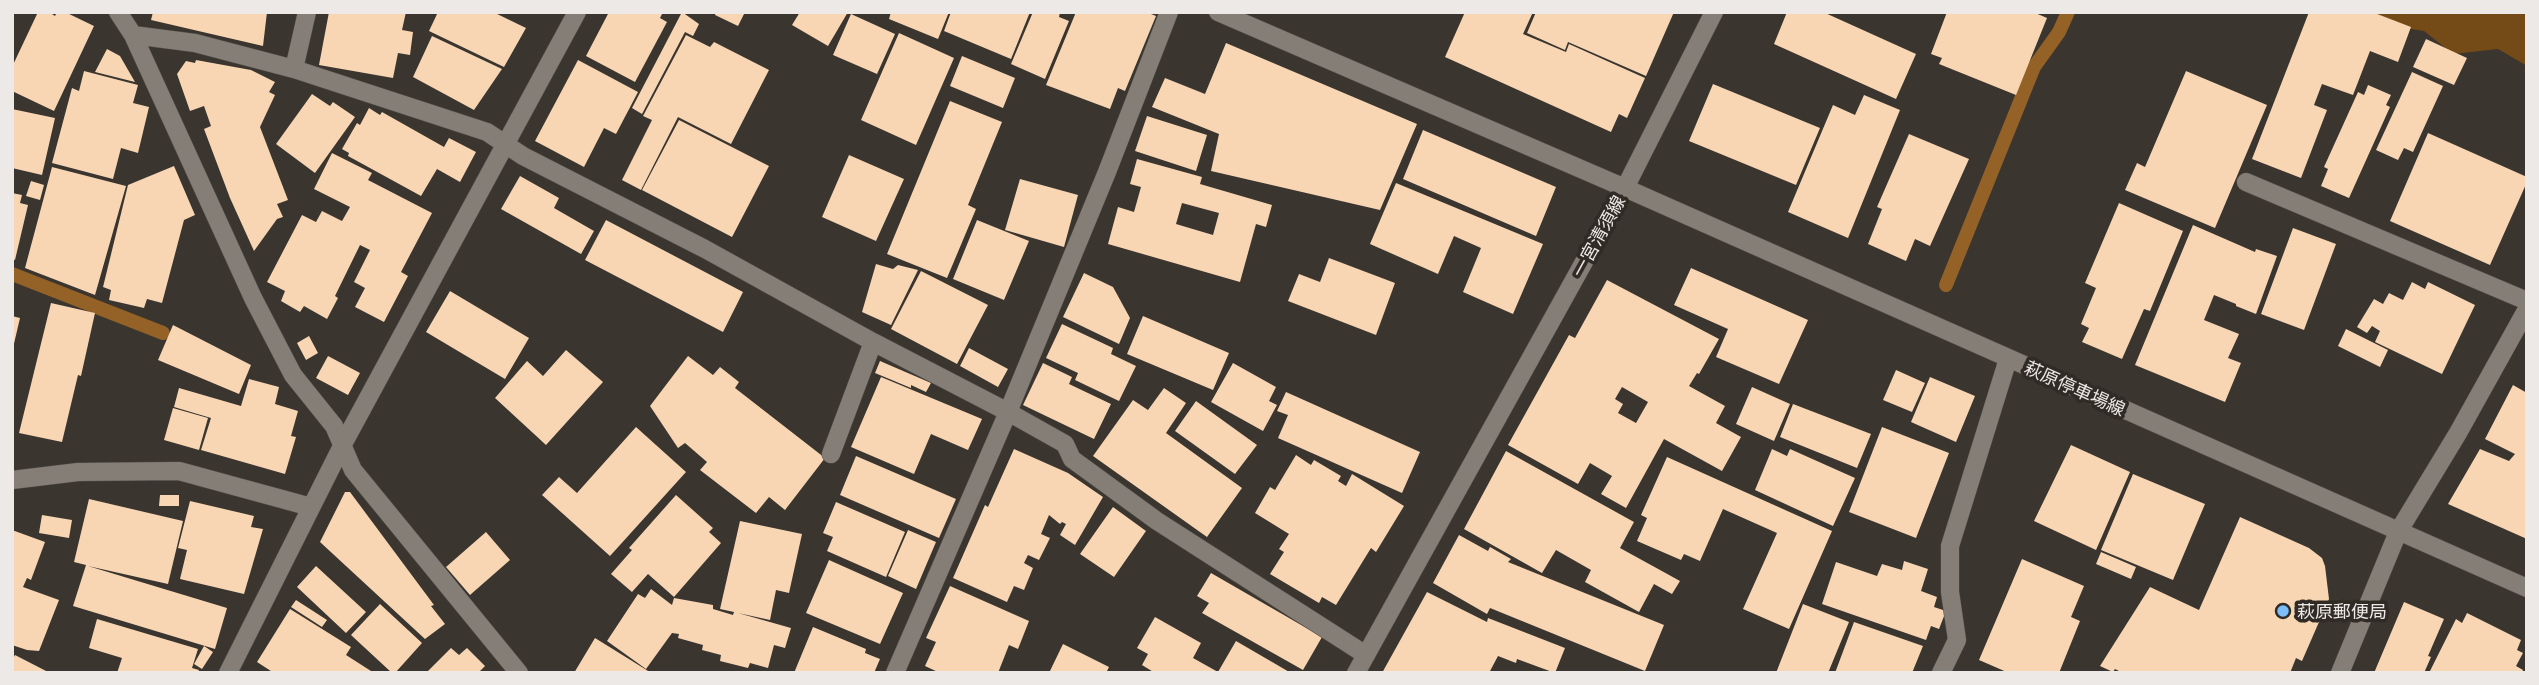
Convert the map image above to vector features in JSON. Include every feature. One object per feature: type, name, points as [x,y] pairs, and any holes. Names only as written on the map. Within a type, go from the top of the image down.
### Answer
[{"type":"street","points":[[118,12],[133,35],[253,298],[293,375],[334,426],[353,470],[519,673]]},
{"type":"street","points":[[294,69],[307,12]]},
{"type":"street","points":[[228,673],[342,446],[508,144],[577,12]]},
{"type":"street","points":[[895,673],[1008,412],[1107,172],[1169,12]]},
{"type":"street","name":"一宮清須線","points":[[1218,12],[1625,188],[1356,673]]},
{"type":"street","points":[[1625,188],[1714,12]]},
{"type":"street","points":[[133,35],[195,43],[294,69],[486,132],[523,156],[705,249],[1065,444],[1072,459],[1157,521],[1366,655]]},
{"type":"street","points":[[2246,182],[2527,301]]},
{"type":"street","name":"萩原停車場線","points":[[1625,188],[2527,587]]},
{"type":"street","points":[[2340,673],[2398,532],[2458,433],[2527,309]]},
{"type":"street","points":[[831,454],[873,342]]},
{"type":"street","points":[[1941,673],[1957,639],[1950,592],[1950,546],[2008,359]]},
{"type":"street","points":[[12,480],[78,472],[179,471],[311,507]]},
{"type":"shaded area","points":[[2370,12],[2527,12],[2527,66],[2498,49],[2453,54],[2424,31],[2391,26]]},
{"type":"building","points":[[38,12],[49,12],[55,16],[57,12],[65,12],[94,26],[54,111],[12,91],[12,67]]},
{"type":"building","points":[[153,12],[267,12],[263,46],[151,20]]},
{"type":"building","points":[[329,12],[406,12],[402,30],[413,32],[410,55],[398,53],[393,78],[319,65]]},
{"type":"building","points":[[438,12],[493,12],[526,28],[504,67],[429,31]]},
{"type":"building","points":[[609,12],[663,12],[660,18],[667,22],[635,82],[586,56]]},
{"type":"building","points":[[682,12],[699,24],[693,36],[685,32],[642,114],[632,108]]},
{"type":"building","points":[[716,12],[745,12],[738,26],[715,15]]},
{"type":"building","points":[[800,12],[848,12],[828,46],[792,25]]},
{"type":"building","points":[[891,12],[949,12],[938,39],[889,19]]},
{"type":"building","points":[[951,12],[1030,12],[1011,59],[944,31]]},
{"type":"building","points":[[1033,12],[1060,12],[1059,17],[1069,21],[1045,79],[1011,64]]},
{"type":"building","points":[[1076,12],[1146,12],[1156,16],[1125,91],[1118,88],[1110,109],[1046,85]]},
{"type":"building","points":[[1465,12],[1533,12],[1523,34],[1566,52],[1569,44],[1645,78],[1627,118],[1619,114],[1611,132],[1445,57]]},
{"type":"building","points":[[1536,12],[1674,12],[1646,76],[1568,42],[1565,50],[1527,33]]},
{"type":"building","points":[[1787,12],[1823,12],[1916,54],[1896,99],[1774,44]]},
{"type":"building","points":[[1947,12],[2033,12],[2047,18],[2016,95],[1939,64],[1942,58],[1931,54]]},
{"type":"building","points":[[2309,12],[2372,12],[2411,27],[2398,62],[2370,51],[2353,95],[2322,84],[2314,105],[2327,110],[2301,178],[2252,159]]},
{"type":"building","points":[[851,14],[895,34],[877,74],[833,55]]},
{"type":"building","points":[[899,33],[954,58],[916,145],[861,120]]},
{"type":"building","points":[[686,35],[710,47],[714,42],[769,70],[731,144],[678,117],[641,190],[622,180],[652,120],[643,116]]},
{"type":"building","points":[[432,36],[502,69],[474,110],[413,77]]},
{"type":"building","points":[[2426,39],[2467,58],[2454,85],[2413,67]]},
{"type":"building","points":[[1226,43],[1417,124],[1380,210],[1211,171],[1219,134],[1152,107],[1165,78],[1205,94]]},
{"type":"building","points":[[107,49],[120,56],[135,82],[95,72]]},
{"type":"building","points":[[962,56],[1015,78],[1003,108],[950,86]]},
{"type":"building","points":[[196,60],[251,70],[275,82],[269,92],[275,95],[260,127],[288,200],[277,204],[283,217],[277,219],[254,251],[230,198],[204,129],[211,126],[204,106],[190,111],[177,74],[186,61],[195,63]]},
{"type":"building","points":[[578,60],[638,92],[616,134],[604,128],[584,167],[535,141]]},
{"type":"building","points":[[84,71],[138,85],[133,103],[149,107],[138,153],[121,148],[113,179],[52,163],[72,88],[79,91]]},
{"type":"building","points":[[2186,71],[2267,105],[2215,228],[2125,190],[2137,163],[2145,167]]},
{"type":"building","points":[[2412,72],[2443,86],[2413,152],[2404,148],[2398,160],[2376,150]]},
{"type":"building","points":[[1713,84],[1820,128],[1796,185],[1689,141]]},
{"type":"building","points":[[2368,85],[2391,95],[2386,105],[2390,107],[2349,198],[2321,186],[2328,169],[2324,167],[2358,92],[2364,95]]},
{"type":"building","points":[[312,94],[330,106],[333,102],[355,117],[315,173],[276,144]]},
{"type":"building","points":[[1864,95],[1900,110],[1848,238],[1788,212],[1833,105],[1855,115]]},
{"type":"building","points":[[950,101],[1002,122],[968,205],[976,209],[947,278],[887,254]]},
{"type":"building","points":[[369,108],[380,115],[382,112],[444,147],[449,138],[476,152],[460,182],[437,169],[421,196],[348,156],[349,153],[342,149]]},
{"type":"building","points":[[12,109],[55,118],[42,175],[12,168]]},
{"type":"building","points":[[1147,116],[1207,135],[1196,171],[1135,151]]},
{"type":"building","points":[[679,120],[769,166],[732,237],[642,190]]},
{"type":"building","points":[[1423,130],[1556,187],[1536,236],[1403,179]]},
{"type":"building","points":[[2428,133],[2527,177],[2490,265],[2390,221]]},
{"type":"building","points":[[1909,134],[1969,159],[1930,246],[1915,239],[1906,261],[1868,244],[1882,209],[1877,207]]},
{"type":"building","points":[[332,153],[372,173],[368,180],[432,213],[401,272],[408,276],[384,322],[355,307],[365,288],[354,282],[370,250],[360,245],[327,319],[304,306],[300,312],[281,301],[285,291],[267,282],[302,215],[316,222],[322,211],[342,221],[350,207],[314,189]]},
{"type":"building","points":[[849,155],[904,179],[876,241],[822,217]]},
{"type":"building","points":[[1137,159],[1202,177],[1200,184],[1272,205],[1266,227],[1256,224],[1240,282],[1108,244],[1118,207],[1134,212],[1141,187],[1130,184]],"holes":[[[1182,203],[1219,213],[1213,235],[1176,224]]]},
{"type":"building","points":[[174,166],[195,215],[184,220],[162,303],[147,299],[144,308],[109,300],[111,290],[103,287],[128,185]]},
{"type":"building","points":[[52,167],[126,186],[95,295],[25,268]]},
{"type":"building","points":[[520,176],[559,198],[554,208],[594,231],[581,254],[501,209]]},
{"type":"building","points":[[1020,179],[1078,195],[1064,247],[1005,230]]},
{"type":"building","points":[[31,181],[44,185],[40,200],[26,196]]},
{"type":"building","points":[[1396,183],[1543,244],[1513,314],[1463,292],[1481,248],[1454,236],[1438,274],[1370,244]]},
{"type":"building","points":[[12,193],[22,195],[20,203],[28,205],[15,260],[12,259]]},
{"type":"building","points":[[2119,203],[2183,231],[2150,311],[2144,309],[2122,359],[2082,342],[2089,328],[2081,324],[2096,288],[2085,283]]},
{"type":"building","points":[[606,220],[743,292],[723,332],[585,260]]},
{"type":"building","points":[[977,220],[1029,241],[1004,300],[953,279]]},
{"type":"building","points":[[2193,225],[2255,252],[2256,249],[2277,256],[2256,314],[2214,295],[2204,320],[2239,334],[2228,358],[2241,363],[2225,402],[2135,365]]},
{"type":"building","points":[[2293,228],[2336,244],[2304,330],[2261,314]]},
{"type":"building","points":[[1329,258],[1395,283],[1376,335],[1288,301],[1299,274],[1320,282]]},
{"type":"building","points":[[876,264],[893,269],[898,265],[918,270],[891,325],[862,312]]},
{"type":"building","points":[[1691,268],[1808,320],[1779,384],[1716,357],[1728,329],[1674,305]]},
{"type":"building","points":[[921,271],[988,305],[957,364],[891,329]]},
{"type":"building","points":[[1084,273],[1113,287],[1130,318],[1119,344],[1063,317]]},
{"type":"building","points":[[1607,280],[1719,339],[1689,386],[1725,406],[1716,423],[1741,437],[1722,471],[1664,439],[1626,508],[1601,494],[1612,476],[1590,463],[1578,484],[1508,445],[1569,335],[1575,338]],"holes":[[[1622,387],[1648,402],[1636,423],[1618,413],[1623,404],[1615,399]]]},
{"type":"building","points":[[2412,282],[2425,289],[2428,282],[2475,305],[2442,374],[2375,342],[2380,331],[2372,326],[2367,333],[2357,327],[2374,299],[2383,304],[2389,293],[2403,300]]},
{"type":"building","points":[[450,291],[529,338],[505,379],[426,332]]},
{"type":"building","points":[[51,303],[95,313],[62,442],[19,433]]},
{"type":"building","points":[[12,316],[20,318],[13,348],[12,348]]},
{"type":"building","points":[[1143,316],[1229,353],[1213,390],[1127,354]]},
{"type":"building","points":[[1062,324],[1113,348],[1111,354],[1136,366],[1119,401],[1075,380],[1078,373],[1046,358]]},
{"type":"building","points":[[173,325],[251,365],[239,394],[158,360]]},
{"type":"building","points":[[2346,329],[2388,350],[2380,367],[2338,346]]},
{"type":"building","points":[[309,336],[318,353],[306,360],[297,343]]},
{"type":"building","points":[[969,348],[1008,369],[998,387],[960,366]]},
{"type":"building","points":[[566,350],[603,382],[546,445],[495,398],[527,361],[543,376]]},
{"type":"building","points":[[328,356],[360,373],[348,395],[316,378]]},
{"type":"building","points":[[688,356],[713,375],[720,367],[739,382],[735,388],[825,458],[785,510],[769,497],[756,513],[700,470],[707,462],[685,443],[678,448],[650,406]]},
{"type":"building","points":[[880,361],[931,383],[926,392],[875,373]]},
{"type":"building","points":[[1043,363],[1072,377],[1069,384],[1111,404],[1094,439],[1023,405]]},
{"type":"building","points":[[1233,363],[1276,387],[1269,401],[1277,405],[1263,431],[1211,402]]},
{"type":"building","points":[[1896,370],[1925,383],[1912,412],[1883,400]]},
{"type":"building","points":[[881,377],[982,419],[968,450],[931,434],[914,474],[851,447]]},
{"type":"building","points":[[1930,377],[1975,396],[1956,442],[1911,422]]},
{"type":"building","points":[[249,379],[279,387],[275,404],[298,411],[291,436],[296,437],[285,474],[201,450],[211,418],[174,407],[179,388],[241,406]]},
{"type":"building","points":[[2513,385],[2527,393],[2527,539],[2448,504],[2480,449],[2509,461],[2515,454],[2485,439]]},
{"type":"building","points":[[1752,387],[1790,404],[1774,441],[1736,424]]},
{"type":"building","points":[[1164,388],[1186,403],[1166,433],[1242,488],[1207,537],[1093,456],[1133,400],[1148,410]]},
{"type":"building","points":[[1286,392],[1420,452],[1402,493],[1278,438],[1288,415],[1277,411]]},
{"type":"building","points":[[1196,401],[1257,445],[1235,474],[1175,431]]},
{"type":"building","points":[[1793,404],[1871,434],[1857,468],[1780,437]]},
{"type":"building","points":[[173,408],[208,418],[199,450],[164,440]]},
{"type":"building","points":[[636,427],[686,472],[610,556],[542,495],[559,477],[577,493]]},
{"type":"building","points":[[1882,427],[1949,453],[1916,538],[1849,512]]},
{"type":"building","points":[[2071,445],[2130,472],[2096,550],[2034,521]]},
{"type":"building","points":[[1014,449],[1068,473],[1103,497],[1075,545],[1060,535],[1066,524],[1060,524],[1049,515],[1041,534],[1050,538],[1039,560],[1028,555],[1024,563],[1033,568],[1024,590],[1014,586],[1007,602],[953,578],[985,505],[988,507]]},
{"type":"building","points":[[1772,449],[1787,456],[1790,449],[1855,478],[1833,526],[1755,490]]},
{"type":"building","points":[[1506,451],[1634,522],[1620,548],[1680,581],[1672,594],[1654,584],[1639,612],[1585,582],[1591,570],[1556,550],[1542,573],[1464,529]]},
{"type":"building","points":[[1296,455],[1311,465],[1314,460],[1341,476],[1338,481],[1346,486],[1352,474],[1404,506],[1376,552],[1371,548],[1336,605],[1322,597],[1319,603],[1270,574],[1284,552],[1279,549],[1289,534],[1255,513],[1270,487],[1275,490]]},
{"type":"building","points":[[856,456],[956,499],[939,538],[840,495]]},
{"type":"building","points":[[1667,457],[1832,531],[1789,629],[1743,609],[1777,533],[1723,509],[1700,561],[1684,554],[1681,560],[1637,541],[1647,518],[1641,515]]},
{"type":"building","points":[[2133,474],[2205,504],[2173,580],[2101,550]]},
{"type":"building","points":[[345,492],[350,492],[434,605],[431,606],[445,624],[425,639],[320,542]]},
{"type":"building","points":[[160,495],[179,495],[179,506],[159,506]]},
{"type":"building","points":[[676,495],[713,528],[709,532],[721,543],[674,597],[648,574],[632,592],[611,574],[632,550],[629,548]]},
{"type":"building","points":[[89,499],[183,521],[168,584],[88,566],[227,608],[215,649],[73,606],[86,565],[74,562]]},
{"type":"building","points":[[190,501],[254,516],[251,527],[263,529],[244,594],[180,579],[187,550],[178,548]]},
{"type":"building","points":[[836,502],[905,532],[886,577],[827,551],[833,537],[823,533]]},
{"type":"building","points":[[1113,507],[1146,531],[1114,577],[1080,554]]},
{"type":"building","points":[[42,515],[72,520],[69,538],[39,533]]},
{"type":"building","points":[[2240,517],[2309,548],[2322,558],[2329,599],[2302,661],[2296,658],[2290,673],[2123,673],[2100,666],[2150,587],[2199,610]]},
{"type":"building","points":[[740,521],[802,534],[789,593],[776,590],[770,620],[738,613],[791,628],[785,648],[774,645],[768,668],[750,663],[748,668],[720,661],[721,655],[702,650],[703,645],[678,638],[679,634],[672,633],[646,669],[607,641],[638,594],[645,598],[651,589],[672,605],[674,598],[713,605],[713,609],[733,615],[734,612],[720,609]]},
{"type":"building","points":[[12,530],[45,542],[31,580],[27,578],[23,587],[59,600],[39,651],[12,645]]},
{"type":"building","points":[[908,530],[936,542],[916,589],[888,576]]},
{"type":"building","points":[[486,532],[510,560],[470,595],[446,567]]},
{"type":"building","points":[[1459,535],[1488,551],[1490,547],[1511,559],[1508,562],[1664,625],[1645,671],[1490,608],[1487,614],[1433,583]]},
{"type":"building","points":[[2101,552],[2136,567],[2131,579],[2096,564]]},
{"type":"building","points":[[2022,559],[2084,586],[2071,617],[2080,621],[2059,673],[2009,673],[1979,660]]},
{"type":"building","points":[[829,560],[903,593],[880,644],[806,613]]},
{"type":"building","points":[[1904,561],[1928,569],[1921,591],[1937,597],[1934,607],[1946,611],[1939,629],[1931,626],[1926,640],[1822,604],[1836,562],[1877,576],[1882,564],[1902,570]]},
{"type":"building","points":[[316,566],[366,612],[346,633],[297,587]]},
{"type":"building","points":[[1211,573],[1322,637],[1303,670],[1202,613],[1209,603],[1197,596]]},
{"type":"building","points":[[950,586],[1029,621],[1018,649],[1009,645],[998,673],[940,673],[925,666],[936,642],[926,638]]},
{"type":"building","points":[[1427,592],[1487,622],[1488,618],[1565,648],[1555,673],[1517,659],[1516,663],[1498,656],[1489,673],[1382,673]]},
{"type":"building","points":[[296,600],[327,620],[322,627],[291,607]]},
{"type":"building","points":[[2404,602],[2444,619],[2428,656],[2431,657],[2424,673],[2374,673]]},
{"type":"building","points":[[380,604],[422,643],[395,673],[351,635]]},
{"type":"building","points":[[1803,604],[1849,622],[1828,673],[1776,673]]},
{"type":"building","points":[[290,609],[351,647],[346,655],[371,671],[370,673],[274,673],[257,662]]},
{"type":"building","points":[[2467,613],[2521,640],[2517,650],[2523,653],[2516,666],[2523,670],[2522,673],[2429,673],[2456,619],[2462,623]]},
{"type":"building","points":[[1155,617],[1201,643],[1193,658],[1218,672],[1236,641],[1291,673],[1155,673],[1142,665],[1148,654],[1137,648]]},
{"type":"building","points":[[97,619],[198,649],[192,668],[199,670],[198,673],[117,673],[122,658],[89,648]]},
{"type":"building","points":[[1854,622],[1923,646],[1912,673],[1835,673]]},
{"type":"building","points":[[813,627],[866,649],[865,653],[880,659],[874,673],[794,673]]},
{"type":"building","points":[[595,638],[645,669],[651,673],[574,673]]},
{"type":"building","points":[[1063,644],[1109,667],[1106,673],[1049,673]]},
{"type":"building","points":[[204,646],[213,652],[202,669],[194,664]]},
{"type":"building","points":[[451,648],[459,655],[467,648],[485,666],[478,673],[426,673]]},
{"type":"building","points":[[15,655],[50,673],[12,673],[12,660]]},
{"type":"waterway","points":[[1946,285],[2034,67],[2059,32],[2068,12]]},
{"type":"waterway","points":[[12,274],[163,333]]},
{"type":"place","name":"萩原郵便局","points":[[2283,611]]}]
